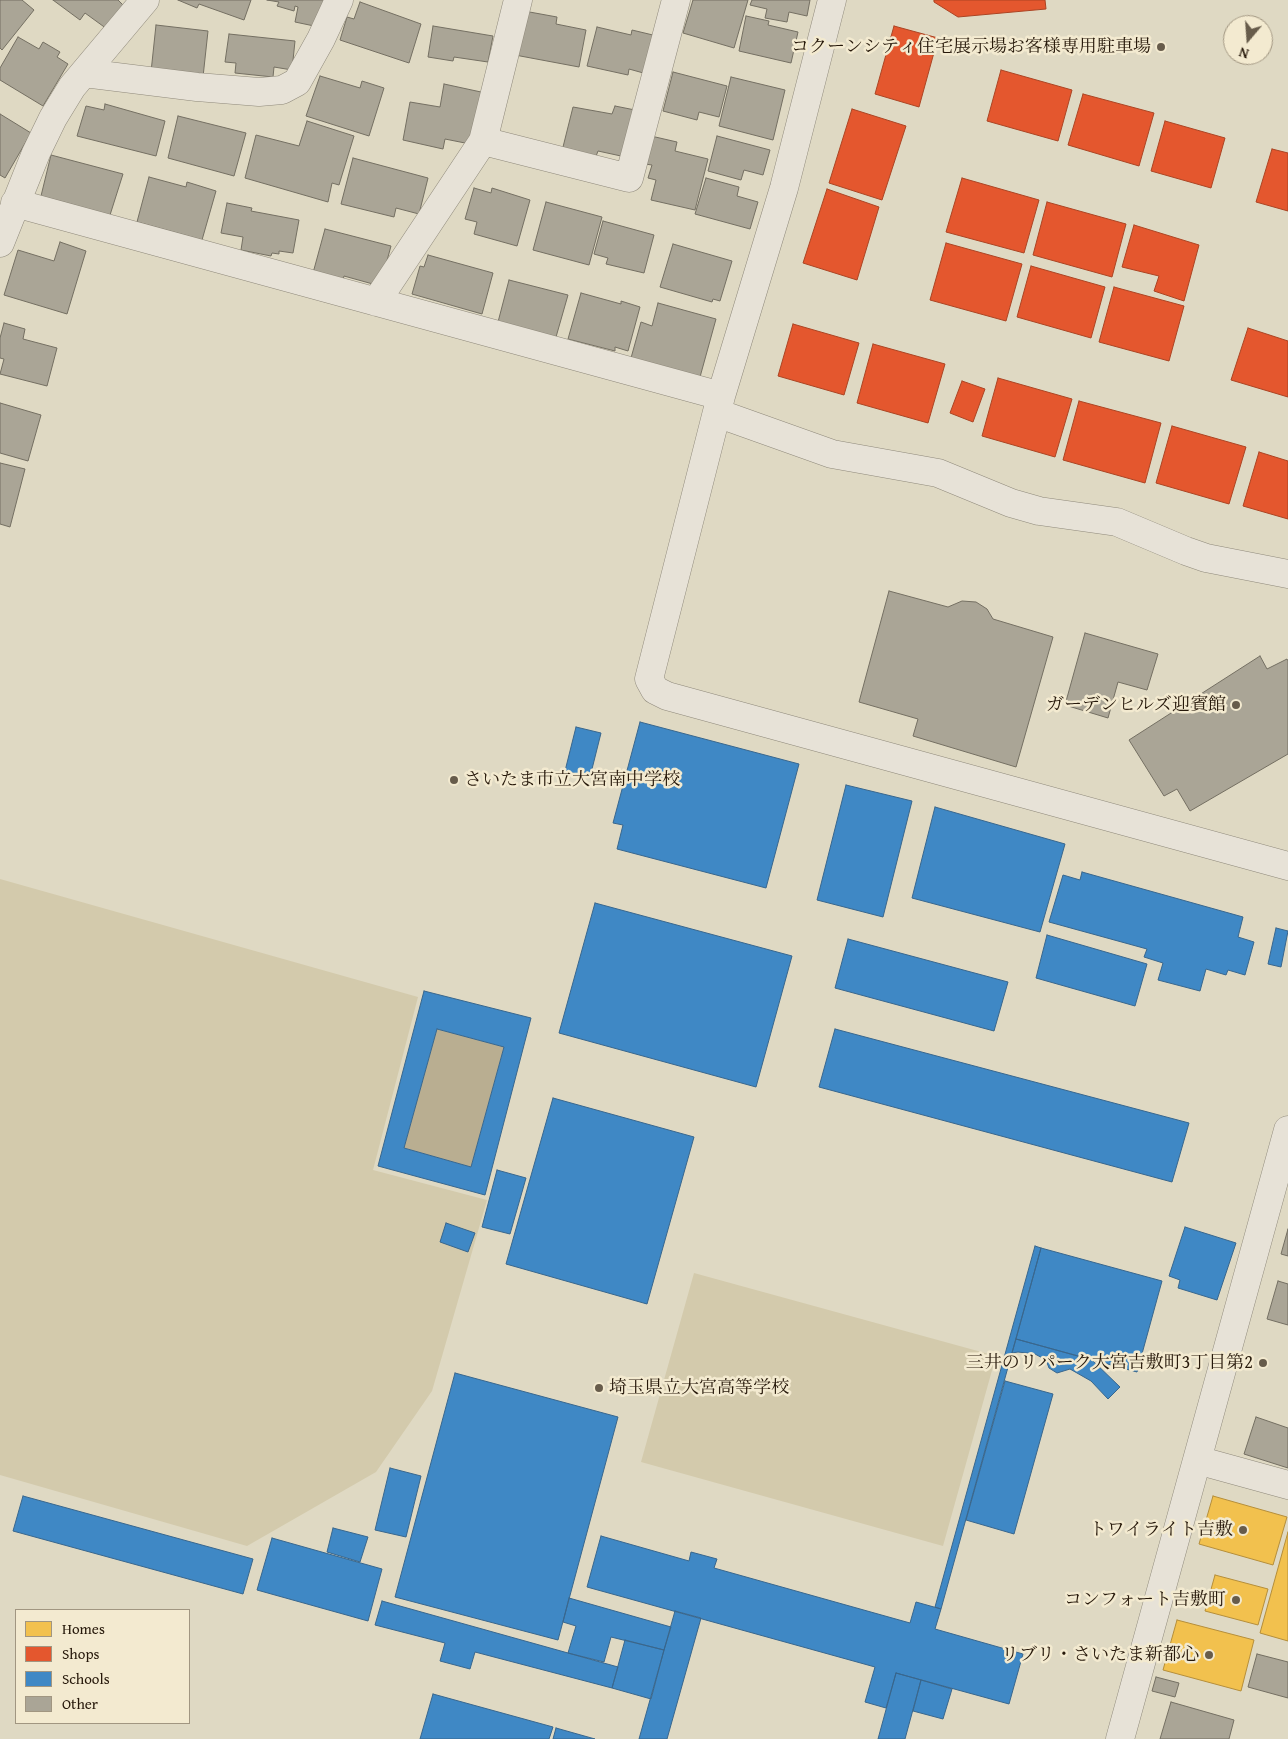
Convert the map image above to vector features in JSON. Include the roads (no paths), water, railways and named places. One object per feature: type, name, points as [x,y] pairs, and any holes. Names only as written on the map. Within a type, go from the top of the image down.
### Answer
[{"type":"street","points":[[0,243],[15,203],[53,118],[72,87],[145,0]]},
{"type":"street","points":[[84,73],[197,87],[259,92],[282,90],[297,82],[321,38],[338,0]]},
{"type":"street","points":[[376,302],[483,141],[518,0]]},
{"type":"street","points":[[483,141],[629,178],[676,0]]},
{"type":"street","points":[[832,0],[784,188],[719,404],[649,679],[655,690],[667,696],[1288,866]]},
{"type":"street","points":[[15,203],[376,302],[719,404],[832,454],[938,473],[1011,503],[1040,511],[1117,522],[1206,558],[1288,574]]},
{"type":"street","points":[[1120,1739],[1197,1460],[1283,1172],[1288,1130]]},
{"type":"street","points":[[1197,1460],[1288,1484]]},
{"type":"place","name":"コクーンシティ住宅展示場お客様専用駐車場","points":[[1161,47]]},
{"type":"place","name":"ガーデンヒルズ迎賓館","points":[[1236,705]]},
{"type":"place","name":"さいたま市立大宮南中学校","points":[[454,780]]},
{"type":"place","name":"三井のリパーク大宮吉敷町3丁目第2","points":[[1263,1363]]},
{"type":"place","name":"埼玉県立大宮高等学校","points":[[599,1388]]},
{"type":"place","name":"トワイライト吉敷","points":[[1243,1530]]},
{"type":"place","name":"コンフォート吉敷町","points":[[1236,1600]]},
{"type":"place","name":"リブリ・さいたま新都心","points":[[1209,1655]]}]
